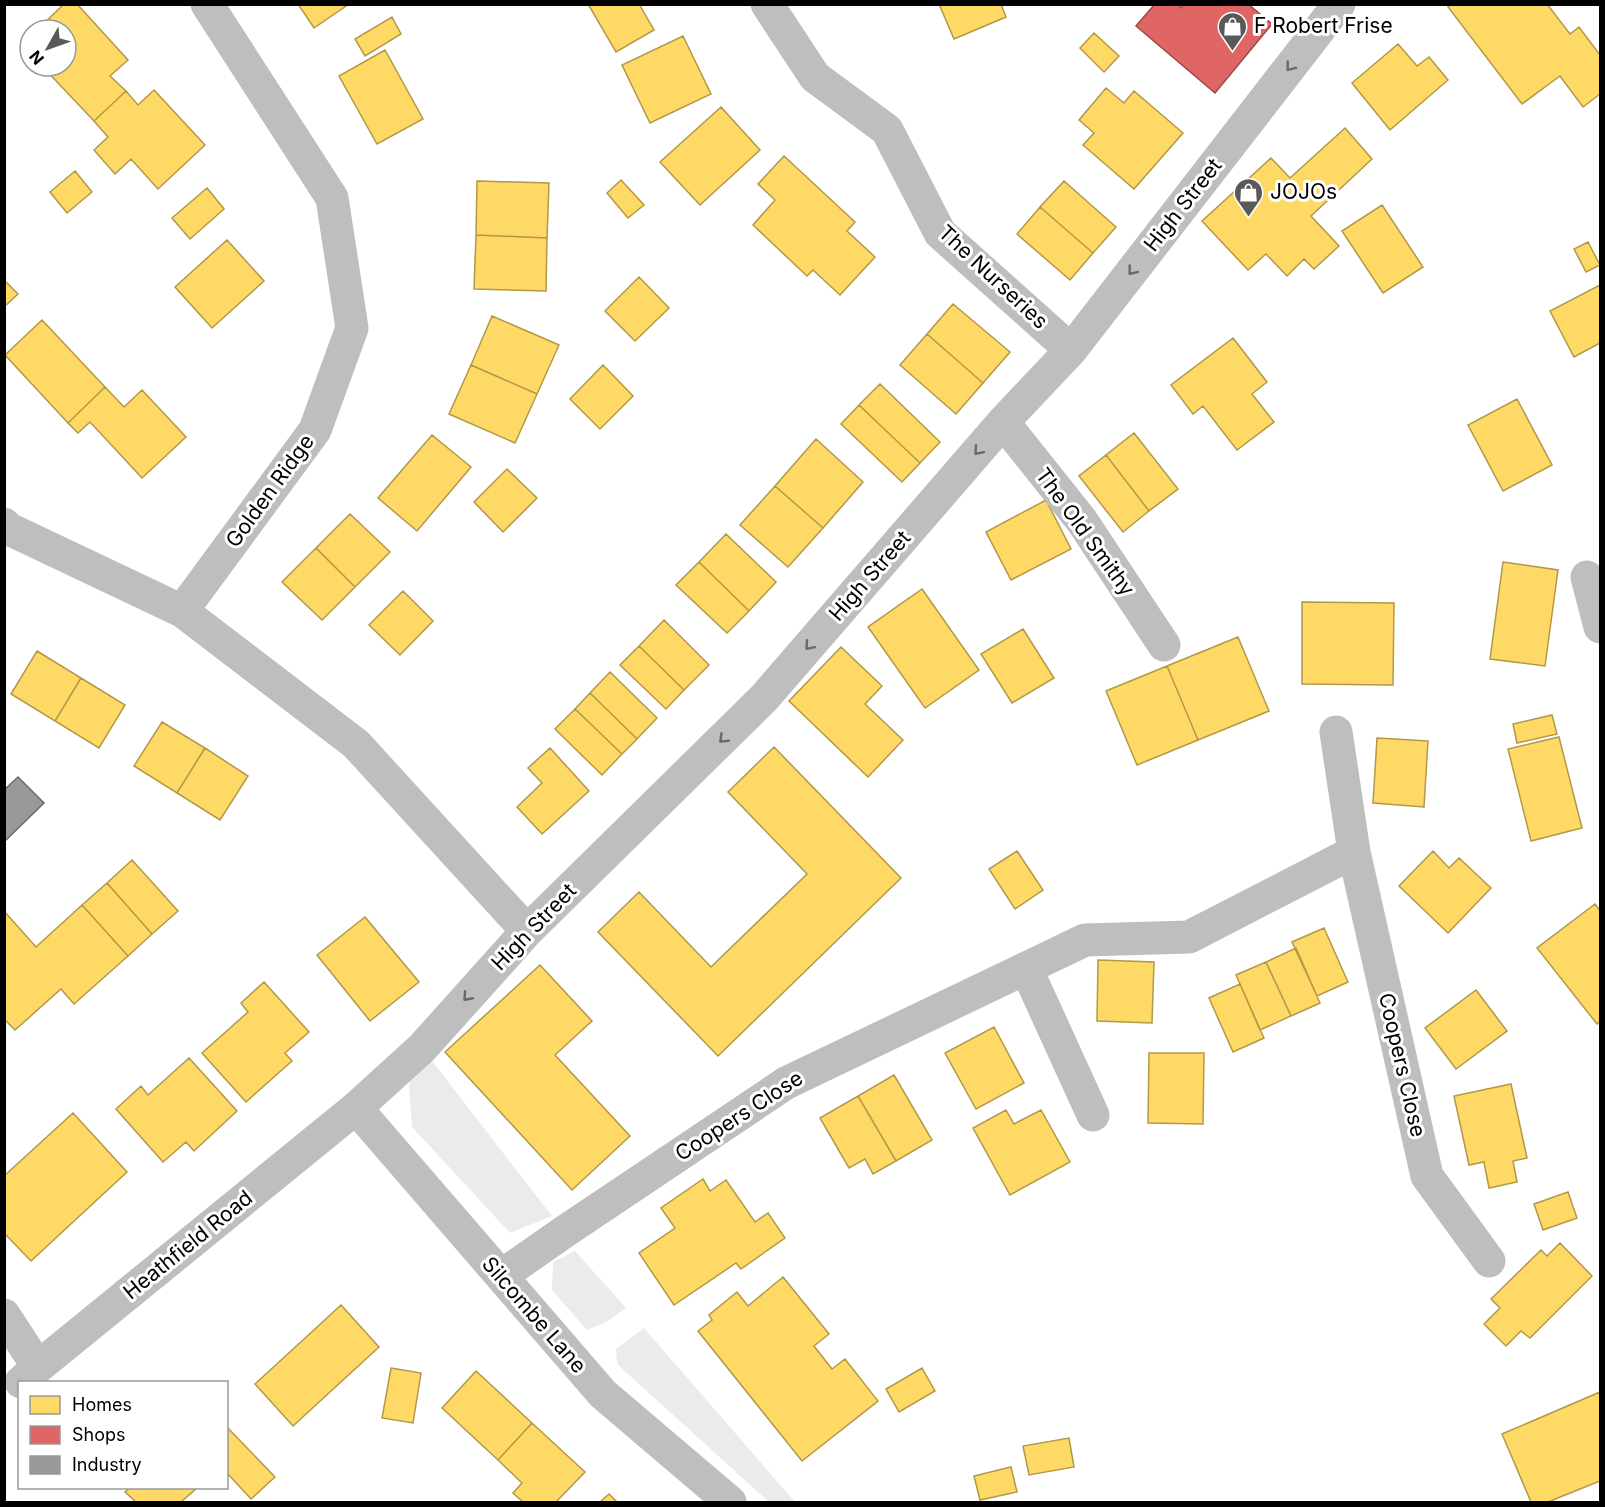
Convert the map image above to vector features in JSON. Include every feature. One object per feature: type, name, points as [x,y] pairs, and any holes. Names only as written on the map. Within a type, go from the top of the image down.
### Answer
[{"type":"street","name":"Golden Ridge","points":[[182,611],[315,430],[352,328],[332,198],[207,4]]},
{"type":"street","name":"The Nurseries","points":[[767,4],[815,77],[887,130],[940,233],[1071,350]]},
{"type":"street","name":"High Street","points":[[356,1108],[422,1048],[526,931],[764,699],[1002,422],[1071,350],[1339,4]]},
{"type":"street","name":"The Old Smithy","points":[[1002,422],[1082,521],[1164,645]]},
{"type":"street","points":[[4,524],[9,529],[182,611],[356,744],[526,931]]},
{"type":"street","points":[[1587,577],[1600,627]]},
{"type":"street","name":"Coopers Close","points":[[1336,732],[1354,852],[1427,1176],[1489,1261]]},
{"type":"street","name":"Coopers Close","points":[[501,1276],[786,1083],[1085,940],[1189,937],[1354,852]]},
{"type":"street","points":[[1026,968],[1093,1116]]},
{"type":"street","name":"Silcombe Lane","points":[[356,1108],[603,1394],[730,1503]]},
{"type":"street","name":"Heathfield Road","points":[[26,1378],[356,1108]]},
{"type":"street","points":[[4,1316],[26,1378]]},
{"type":"street","name":"Heathfield Road","points":[[4,1398],[18,1385]]},
{"type":"shaded area","points":[[422,1048],[552,1216],[510,1233],[412,1127],[409,1085]]},
{"type":"shaded area","points":[[575,1251],[626,1308],[606,1322],[587,1330],[552,1290],[553,1262]]},
{"type":"shaded area","points":[[644,1328],[795,1502],[769,1502],[617,1364],[616,1349]]},
{"type":"building: Homes","points":[[64,4],[77,4],[128,60],[110,76],[126,91],[94,121],[53,78],[78,78],[78,18],[49,18]]},
{"type":"building: Homes","points":[[298,4],[349,4],[314,28]]},
{"type":"building: Homes","points":[[588,4],[639,4],[654,30],[616,52]]},
{"type":"building: Homes","points":[[939,4],[1001,4],[1006,17],[954,39]]},
{"type":"building: Homes","points":[[1452,4],[1547,4],[1570,34],[1579,27],[1600,55],[1600,94],[1583,107],[1560,76],[1522,104],[1448,7]]},
{"type":"building: Homes","points":[[392,17],[401,34],[365,56],[355,39]]},
{"type":"building: Homes","points":[[1094,33],[1119,56],[1104,72],[1080,48]]},
{"type":"building: Homes","points":[[683,36],[711,94],[650,123],[622,65]]},
{"type":"building: Homes","points":[[1398,44],[1417,66],[1429,57],[1448,80],[1390,130],[1352,83]]},
{"type":"building: Homes","points":[[385,50],[423,119],[377,144],[339,76]]},
{"type":"building: Homes","points":[[1106,88],[1124,103],[1134,91],[1183,133],[1134,189],[1083,145],[1094,133],[1079,120]]},
{"type":"building: Homes","points":[[154,90],[205,145],[158,189],[131,159],[115,174],[94,150],[108,137],[94,121],[126,91],[138,105]]},
{"type":"building: Homes","points":[[721,107],[760,150],[700,205],[660,162]]},
{"type":"building: Homes","points":[[1345,128],[1372,159],[1311,216],[1339,246],[1314,269],[1304,259],[1287,276],[1266,254],[1248,270],[1202,221],[1271,158],[1290,178]]},
{"type":"building: Homes","points":[[784,156],[855,222],[847,231],[875,257],[840,295],[813,270],[807,276],[753,225],[775,200],[758,184]]},
{"type":"building: Homes","points":[[75,171],[92,192],[67,213],[50,192]]},
{"type":"building: Homes","points":[[621,180],[644,205],[628,218],[607,193]]},
{"type":"building: Homes","points":[[477,181],[549,183],[547,238],[476,235]]},
{"type":"building: Homes","points":[[1064,181],[1116,227],[1093,253],[1040,207]]},
{"type":"building: Homes","points":[[207,188],[224,209],[190,239],[172,218]]},
{"type":"building: Homes","points":[[1382,205],[1423,267],[1383,293],[1342,231]]},
{"type":"building: Homes","points":[[1040,207],[1093,253],[1070,280],[1017,234]]},
{"type":"building: Homes","points":[[476,235],[547,238],[546,291],[474,289]]},
{"type":"building: Homes","points":[[227,240],[264,281],[212,328],[175,287]]},
{"type":"building: Homes","points":[[1588,242],[1600,265],[1586,272],[1574,249]]},
{"type":"building: Homes","points":[[639,277],[669,308],[635,341],[605,311]]},
{"type":"building: Homes","points":[[4,280],[18,294],[4,307]]},
{"type":"building: Homes","points":[[1600,285],[1600,343],[1574,357],[1550,311]]},
{"type":"building: Homes","points":[[953,304],[1010,352],[983,383],[927,334]]},
{"type":"building: Homes","points":[[492,316],[559,345],[537,394],[471,365]]},
{"type":"building: Homes","points":[[42,320],[105,387],[68,423],[5,355]]},
{"type":"building: Homes","points":[[927,334],[983,383],[956,414],[900,365]]},
{"type":"building: Homes","points":[[1233,338],[1267,382],[1252,394],[1274,422],[1237,450],[1203,406],[1193,414],[1171,385]]},
{"type":"building: Homes","points":[[471,365],[537,394],[515,443],[449,414]]},
{"type":"building: Homes","points":[[603,365],[633,396],[600,429],[570,399]]},
{"type":"building: Homes","points":[[880,384],[940,442],[920,463],[859,405]]},
{"type":"building: Homes","points":[[105,387],[124,407],[142,390],[186,437],[142,478],[90,422],[78,433],[68,423]]},
{"type":"building: Homes","points":[[1517,399],[1552,465],[1503,491],[1468,425]]},
{"type":"building: Homes","points":[[859,405],[920,463],[902,482],[841,424]]},
{"type":"building: Homes","points":[[1134,433],[1178,489],[1149,511],[1106,455]]},
{"type":"building: Homes","points":[[432,435],[471,467],[417,531],[378,498]]},
{"type":"building: Homes","points":[[816,439],[863,482],[823,528],[775,486]]},
{"type":"building: Homes","points":[[1106,455],[1149,511],[1123,532],[1079,476]]},
{"type":"building: Homes","points":[[507,469],[537,498],[503,532],[474,502]]},
{"type":"building: Homes","points":[[775,486],[823,528],[788,567],[740,525]]},
{"type":"building: Homes","points":[[1046,500],[1071,549],[1011,580],[986,532]]},
{"type":"building: Homes","points":[[350,514],[390,552],[355,587],[316,548]]},
{"type":"building: Homes","points":[[726,534],[776,582],[749,611],[699,562]]},
{"type":"building: Homes","points":[[316,548],[355,587],[322,620],[282,582]]},
{"type":"building: Homes","points":[[699,562],[749,611],[727,633],[676,585]]},
{"type":"building: Homes","points":[[1503,562],[1558,570],[1545,666],[1490,659]]},
{"type":"building: Homes","points":[[922,589],[979,670],[925,708],[868,627]]},
{"type":"building: Homes","points":[[403,591],[433,621],[400,655],[369,625]]},
{"type":"building: Homes","points":[[1302,602],[1394,603],[1393,685],[1302,684]]},
{"type":"building: Homes","points":[[664,620],[709,665],[684,690],[639,646]]},
{"type":"building: Homes","points":[[1023,629],[1054,678],[1012,703],[981,654]]},
{"type":"building: Homes","points":[[1238,637],[1269,711],[1198,740],[1167,666]]},
{"type":"building: Homes","points":[[639,646],[684,690],[666,709],[620,665]]},
{"type":"building: Homes","points":[[841,647],[882,686],[865,704],[903,740],[868,777],[789,701]]},
{"type":"building: Homes","points":[[37,651],[81,678],[55,721],[11,694]]},
{"type":"building: Homes","points":[[1167,666],[1198,740],[1137,765],[1106,691]]},
{"type":"building: Homes","points":[[610,672],[657,718],[637,739],[590,693]]},
{"type":"building: Homes","points":[[81,678],[125,705],[99,748],[55,721]]},
{"type":"building: Homes","points":[[590,693],[637,739],[622,754],[575,709]]},
{"type":"building: Homes","points":[[575,709],[622,754],[602,775],[555,729]]},
{"type":"building: Homes","points":[[1552,715],[1557,734],[1517,743],[1513,724]]},
{"type":"building: Homes","points":[[162,722],[205,748],[177,793],[134,766]]},
{"type":"building: Homes","points":[[1559,737],[1582,828],[1531,841],[1508,749]]},
{"type":"building: Homes","points":[[1377,738],[1428,741],[1424,807],[1373,803]]},
{"type":"building: Homes","points":[[774,747],[901,878],[718,1056],[598,932],[639,892],[711,967],[807,874],[728,792]]},
{"type":"building: Homes","points":[[205,748],[248,776],[220,820],[177,793]]},
{"type":"building: Homes","points":[[550,748],[589,791],[542,834],[517,807],[542,783],[528,768]]},
{"type":"building: Homes","points":[[1017,851],[1043,890],[1015,909],[989,869]]},
{"type":"building: Homes","points":[[1433,851],[1449,868],[1459,858],[1491,888],[1448,933],[1399,886]]},
{"type":"building: Homes","points":[[132,860],[178,911],[152,934],[107,883]]},
{"type":"building: Homes","points":[[107,883],[152,934],[128,956],[82,905]]},
{"type":"building: Homes","points":[[1595,904],[1600,911],[1600,1021],[1597,1024],[1537,948]]},
{"type":"building: Homes","points":[[82,905],[128,956],[74,1004],[61,989],[15,1030],[4,1019],[4,911],[36,947]]},
{"type":"building: Homes","points":[[365,917],[419,982],[370,1021],[317,955]]},
{"type":"building: Homes","points":[[1324,928],[1348,982],[1317,996],[1292,942]]},
{"type":"building: Homes","points":[[1296,948],[1320,1003],[1291,1016],[1266,962]]},
{"type":"building: Homes","points":[[1098,960],[1154,962],[1152,1023],[1097,1021]]},
{"type":"building: Homes","points":[[1266,962],[1291,1016],[1260,1030],[1236,975]]},
{"type":"building: Homes","points":[[540,965],[592,1021],[555,1055],[630,1136],[572,1190],[445,1052]]},
{"type":"building: Homes","points":[[264,982],[309,1032],[285,1053],[292,1061],[246,1102],[202,1053],[248,1012],[241,1003]]},
{"type":"building: Homes","points":[[1240,984],[1264,1038],[1233,1052],[1209,998]]},
{"type":"building: Homes","points":[[1476,990],[1507,1031],[1456,1069],[1425,1028]]},
{"type":"building: Homes","points":[[994,1027],[1024,1083],[976,1109],[945,1053]]},
{"type":"building: Homes","points":[[1149,1053],[1204,1053],[1203,1124],[1148,1123]]},
{"type":"building: Homes","points":[[189,1058],[237,1111],[194,1151],[186,1142],[163,1162],[116,1109],[141,1086],[148,1095]]},
{"type":"building: Homes","points":[[894,1075],[932,1140],[896,1161],[858,1096]]},
{"type":"building: Homes","points":[[1511,1084],[1527,1158],[1513,1161],[1517,1182],[1489,1188],[1484,1162],[1469,1165],[1454,1096]]},
{"type":"building: Homes","points":[[858,1096],[896,1161],[873,1174],[865,1159],[849,1168],[820,1118]]},
{"type":"building: Homes","points":[[1006,1110],[1014,1124],[1041,1110],[1070,1162],[1010,1195],[973,1128]]},
{"type":"building: Homes","points":[[73,1113],[127,1172],[31,1261],[4,1233],[4,1176]]},
{"type":"building: Homes","points":[[703,1179],[710,1191],[726,1180],[755,1222],[768,1213],[785,1238],[741,1269],[736,1263],[674,1305],[639,1253],[675,1228],[661,1208]]},
{"type":"building: Homes","points":[[1568,1192],[1577,1218],[1543,1230],[1534,1204]]},
{"type":"building: Homes","points":[[1560,1243],[1592,1276],[1530,1338],[1521,1331],[1506,1346],[1484,1324],[1500,1308],[1491,1299],[1541,1250],[1547,1256]]},
{"type":"building: Homes","points":[[783,1277],[829,1334],[814,1346],[832,1369],[845,1359],[878,1401],[802,1461],[698,1331],[712,1320],[709,1315],[737,1292],[748,1306]]},
{"type":"building: Homes","points":[[341,1305],[379,1347],[293,1426],[255,1384]]},
{"type":"building: Homes","points":[[391,1368],[421,1373],[413,1423],[382,1418]]},
{"type":"building: Homes","points":[[922,1368],[935,1391],[899,1412],[886,1389]]},
{"type":"building: Homes","points":[[476,1371],[532,1423],[498,1460],[442,1408]]},
{"type":"building: Homes","points":[[1600,1392],[1600,1481],[1548,1502],[1531,1502],[1502,1434]]},
{"type":"building: Homes","points":[[532,1423],[585,1472],[556,1502],[523,1502],[513,1493],[522,1483],[498,1460]]},
{"type":"building: Homes","points":[[228,1428],[275,1477],[251,1499],[228,1474]]},
{"type":"building: Homes","points":[[1069,1438],[1074,1467],[1029,1475],[1023,1446]]},
{"type":"building: Homes","points":[[1011,1467],[1017,1492],[980,1500],[974,1476]]},
{"type":"building: Homes","points":[[129,1489],[196,1489],[181,1502],[136,1502],[125,1492]]},
{"type":"building: Homes","points":[[609,1494],[617,1502],[600,1502]]},
{"type":"building: Shops","points":[[1155,4],[1177,4],[1181,8],[1185,4],[1248,4],[1272,24],[1215,93],[1136,26]]},
{"type":"building: Industry","points":[[18,777],[44,803],[4,842],[4,790]]},
{"type":"place","name":"F Robert Frise","points":[[1233,52]]},
{"type":"place","name":"JOJOs","points":[[1249,218]]}]
